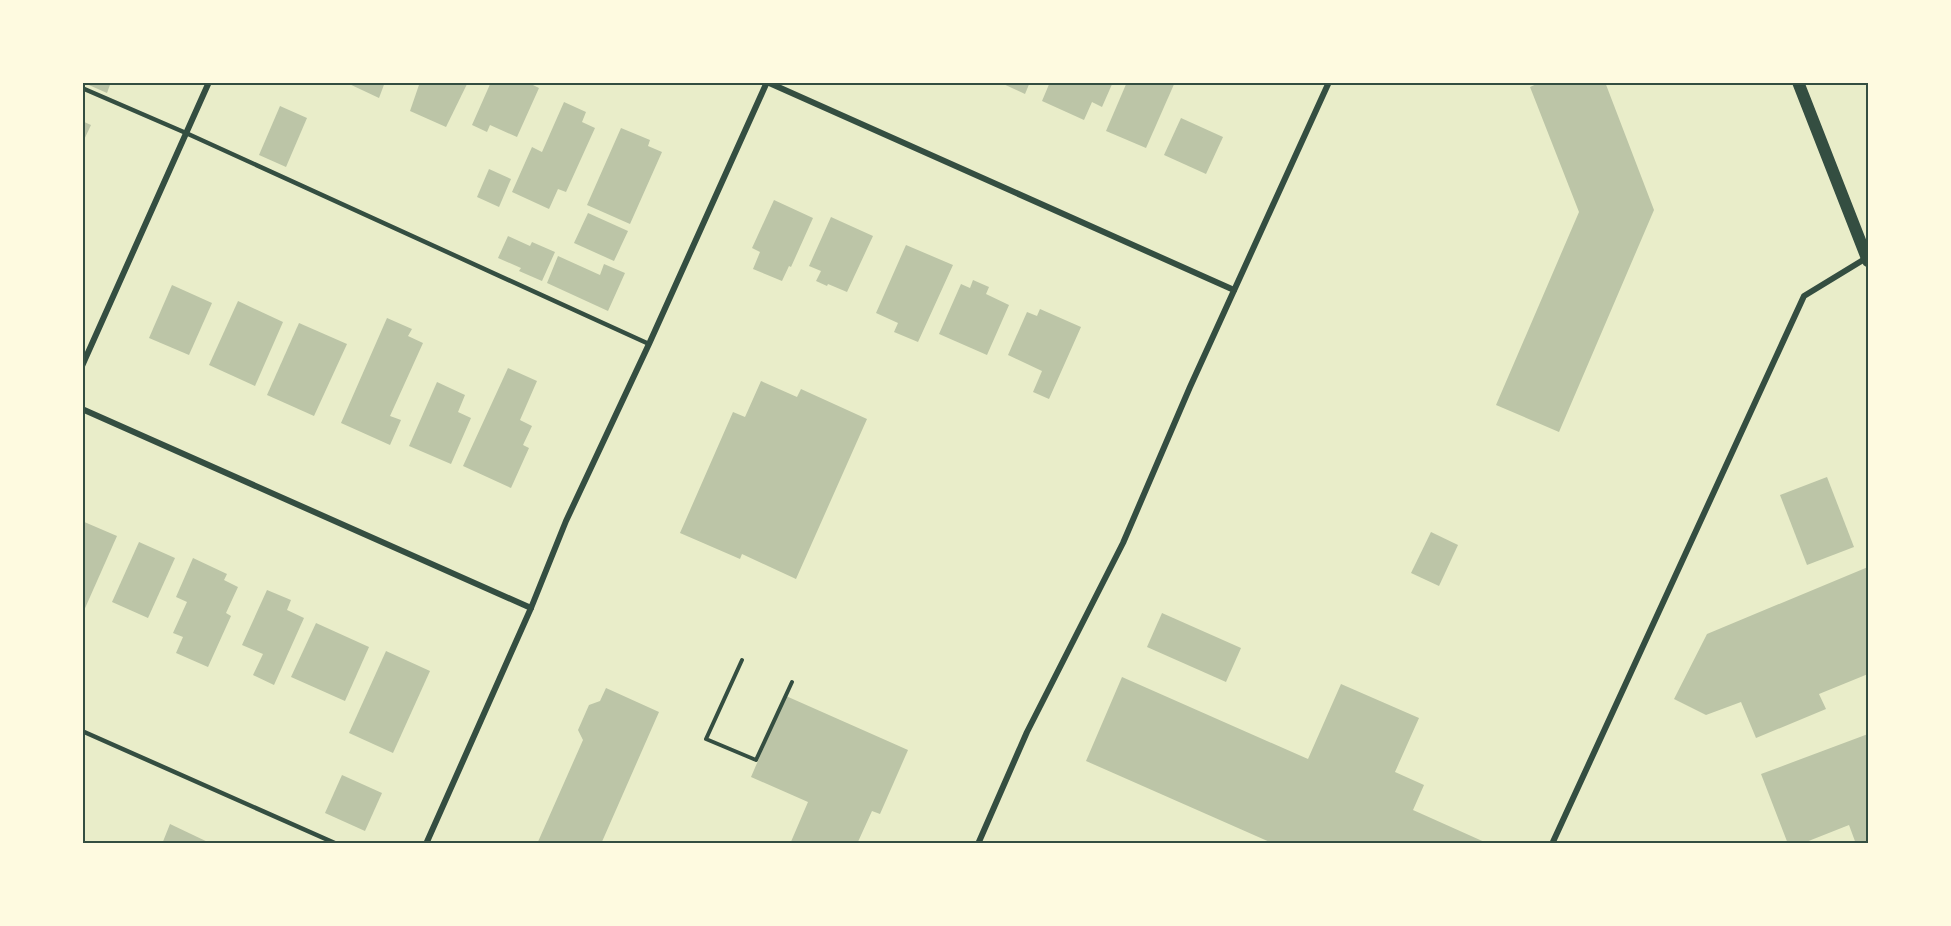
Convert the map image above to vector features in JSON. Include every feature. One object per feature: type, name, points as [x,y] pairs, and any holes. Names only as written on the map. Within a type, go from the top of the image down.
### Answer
[{"type":"main road","points":[[1798,82],[1868,258]]},
{"type":"street","points":[[82,366],[209,82]]},
{"type":"street","points":[[978,843],[1027,732],[1123,543],[1233,290],[1329,82]]},
{"type":"street","points":[[426,843],[531,608],[566,521],[767,83],[1233,290]]},
{"type":"street","points":[[1552,843],[1804,296],[1868,258]]},
{"type":"street","points":[[82,409],[531,608]]},
{"type":"lane","points":[[82,88],[649,344]]},
{"type":"lane","points":[[82,731],[337,843]]},
{"type":"path","points":[[742,660],[706,739],[756,760],[792,682]]},
{"type":"building","points":[[82,82],[111,82],[107,93]]},
{"type":"building","points":[[345,82],[385,82],[379,98]]},
{"type":"building","points":[[420,82],[468,82],[446,127],[410,111]]},
{"type":"building","points":[[491,82],[527,82],[539,88],[517,137],[490,125],[487,132],[472,125]]},
{"type":"building","points":[[999,82],[1030,82],[1025,94]]},
{"type":"building","points":[[1050,82],[1113,82],[1102,107],[1092,102],[1084,120],[1042,101]]},
{"type":"building","points":[[1127,82],[1175,82],[1146,148],[1106,131]]},
{"type":"building","points":[[1541,82],[1605,82],[1654,210],[1559,432],[1496,405],[1579,212],[1530,87]]},
{"type":"building","points":[[564,102],[586,112],[582,122],[595,128],[566,192],[558,189],[549,209],[512,192],[532,147],[542,152]]},
{"type":"building","points":[[280,106],[307,118],[286,167],[259,155]]},
{"type":"building","points":[[1181,118],[1223,137],[1206,174],[1164,155]]},
{"type":"building","points":[[82,121],[91,125],[82,144]]},
{"type":"building","points":[[621,128],[650,140],[648,146],[662,152],[630,224],[587,205]]},
{"type":"building","points":[[489,169],[511,179],[499,207],[477,197]]},
{"type":"building","points":[[774,200],[813,218],[791,267],[789,266],[782,281],[753,269],[760,252],[752,248]]},
{"type":"building","points":[[588,213],[628,231],[614,261],[574,243]]},
{"type":"building","points":[[831,217],[873,236],[847,292],[816,281],[821,271],[809,266]]},
{"type":"building","points":[[508,236],[530,246],[532,242],[555,252],[542,281],[498,258]]},
{"type":"building","points":[[906,245],[953,265],[918,342],[894,332],[898,323],[876,313]]},
{"type":"building","points":[[558,256],[600,275],[604,264],[625,273],[608,311],[547,283]]},
{"type":"building","points":[[973,280],[989,287],[986,294],[1009,305],[987,355],[939,334],[961,284],[970,288]]},
{"type":"building","points":[[172,285],[212,303],[189,355],[149,338]]},
{"type":"building","points":[[238,301],[283,322],[255,386],[209,365]]},
{"type":"building","points":[[1040,309],[1081,327],[1049,399],[1033,392],[1042,371],[1008,355],[1027,312],[1037,316]]},
{"type":"building","points":[[387,318],[412,329],[408,336],[423,343],[390,416],[401,420],[390,445],[341,423]]},
{"type":"building","points":[[299,323],[347,344],[314,416],[267,395]]},
{"type":"building","points":[[508,368],[537,381],[520,420],[532,426],[523,445],[529,448],[511,488],[463,466]]},
{"type":"building","points":[[761,381],[797,397],[801,389],[867,419],[796,579],[742,554],[740,559],[680,533],[733,412],[745,417]]},
{"type":"building","points":[[437,382],[465,395],[458,412],[471,418],[451,464],[409,446]]},
{"type":"building","points":[[1827,477],[1854,547],[1807,565],[1780,495]]},
{"type":"building","points":[[82,521],[117,536],[82,615]]},
{"type":"building","points":[[1431,532],[1458,545],[1439,586],[1411,573]]},
{"type":"building","points":[[139,542],[175,558],[148,618],[112,602]]},
{"type":"building","points":[[193,558],[227,574],[224,580],[238,587],[226,613],[231,616],[208,667],[176,653],[183,637],[173,633],[187,602],[176,597]]},
{"type":"building","points":[[1868,567],[1868,674],[1819,694],[1826,709],[1756,738],[1741,702],[1706,715],[1674,699],[1707,634]]},
{"type":"building","points":[[267,590],[291,600],[287,610],[304,618],[274,685],[253,675],[263,654],[242,645]]},
{"type":"building","points":[[1162,613],[1241,648],[1226,682],[1147,647]]},
{"type":"building","points":[[316,623],[369,647],[345,701],[291,677]]},
{"type":"building","points":[[386,651],[430,671],[393,753],[349,733]]},
{"type":"building","points":[[1122,677],[1308,759],[1341,684],[1419,718],[1395,772],[1424,785],[1413,810],[1489,844],[1274,844],[1086,761]]},
{"type":"building","points":[[606,688],[659,712],[601,844],[537,844],[583,740],[578,730],[589,705],[600,701]]},
{"type":"building","points":[[786,696],[908,750],[880,814],[872,811],[857,844],[790,844],[808,802],[751,777]]},
{"type":"building","points":[[1868,734],[1868,844],[1856,844],[1849,825],[1801,844],[1788,844],[1761,774]]},
{"type":"building","points":[[342,775],[382,793],[365,831],[325,813]]},
{"type":"building","points":[[170,824],[212,844],[162,844]]}]
